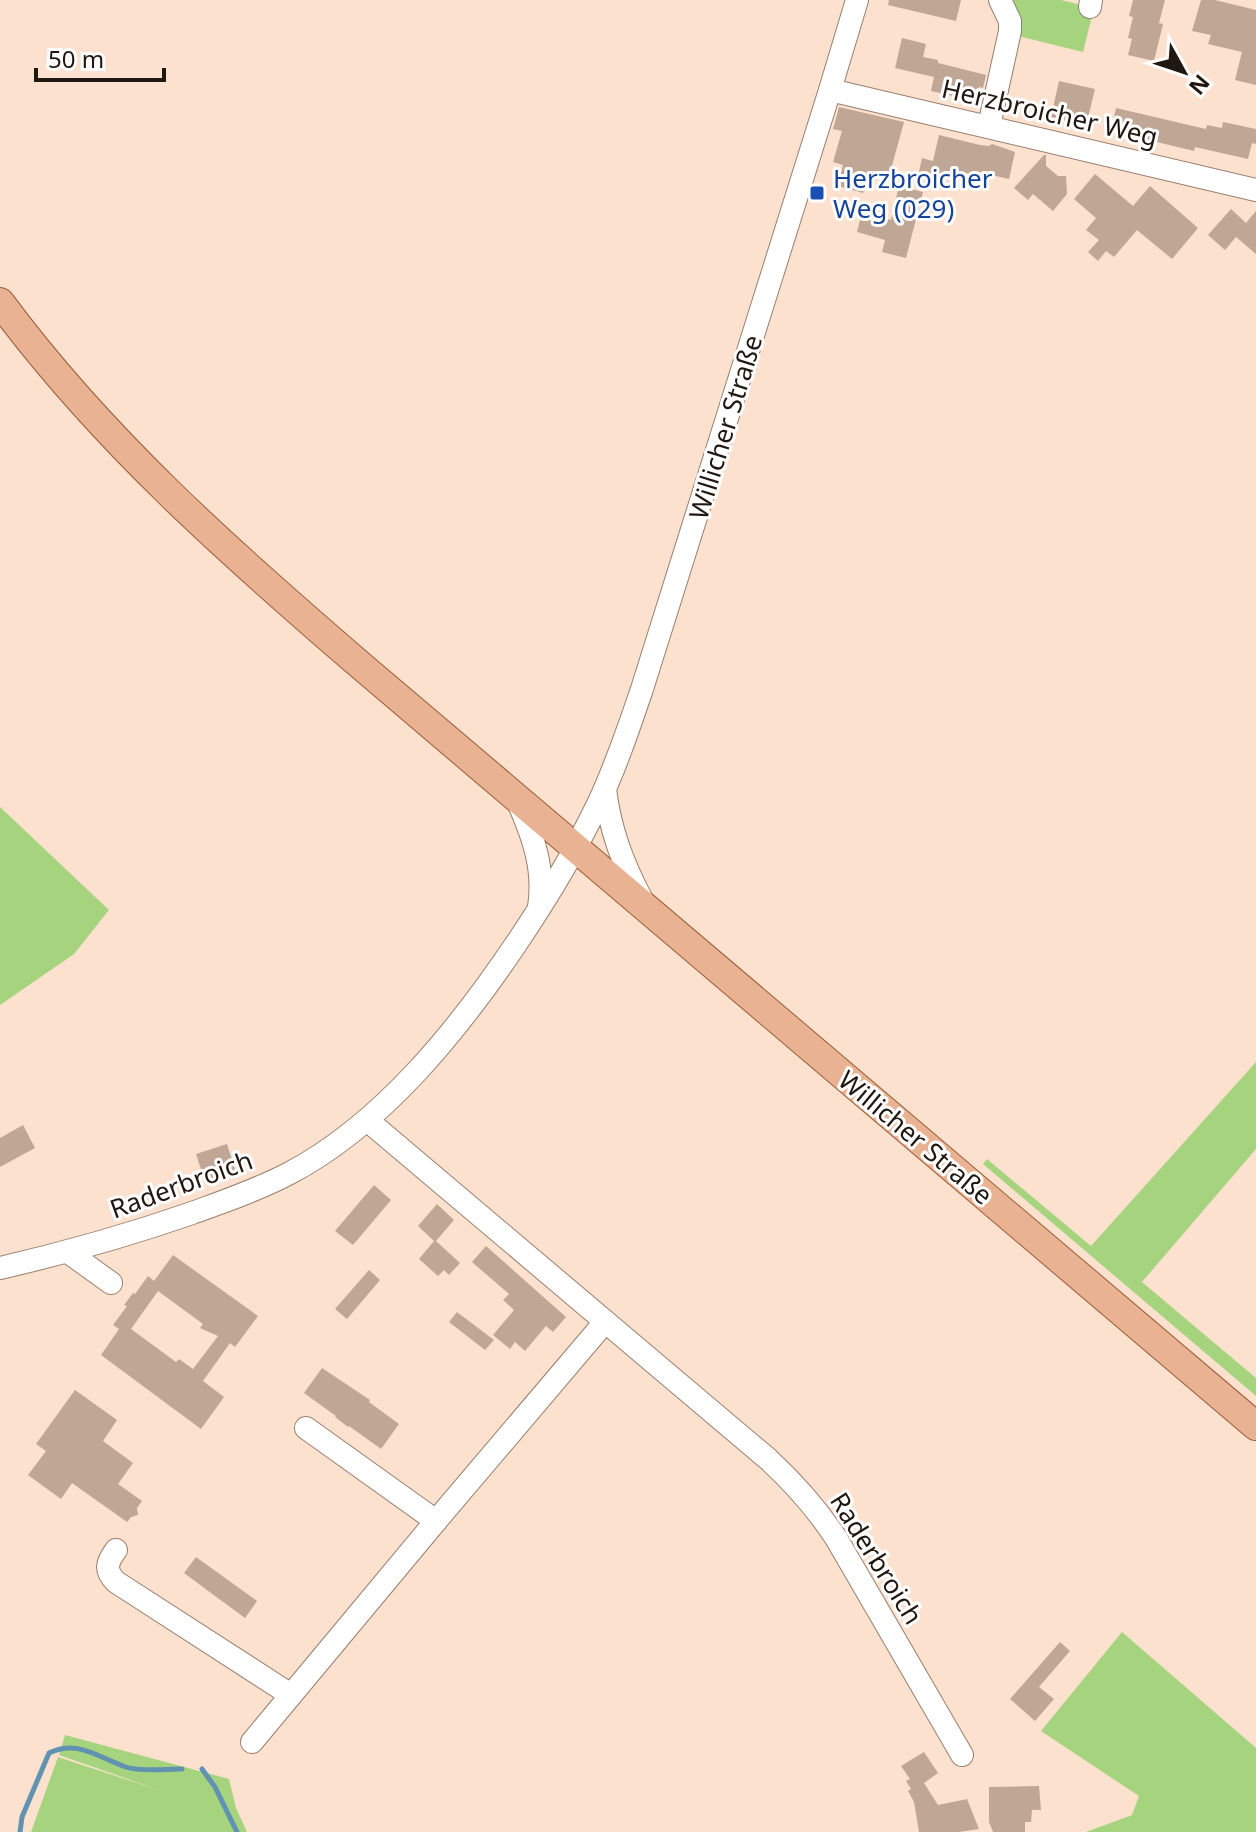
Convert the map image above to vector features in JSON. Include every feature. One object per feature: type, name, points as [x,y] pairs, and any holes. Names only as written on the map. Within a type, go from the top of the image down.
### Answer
[{"type":"main road","name":"Willicher Straße","points":[[0,302],[64,382],[126,451],[245,565],[1256,1426]]},
{"type":"street","name":"Willicher Straße","points":[[576,848],[605,788],[642,689],[857,0]]},
{"type":"street","points":[[989,126],[1010,31],[1010,21],[1000,0]]},
{"type":"street","name":"Herzbroicher Weg","points":[[830,90],[1256,190]]},
{"type":"street","points":[[605,788],[617,846],[646,908]]},
{"type":"street","points":[[516,797],[537,850],[541,883],[538,910]]},
{"type":"street","name":"Raderbroich","points":[[0,1268],[68,1252],[167,1222],[268,1184],[323,1153],[367,1120],[458,1023],[538,910],[576,848]]},
{"type":"street","name":"Raderbroich","points":[[367,1120],[768,1459],[812,1505],[836,1538],[962,1755]]},
{"type":"street","points":[[68,1252],[111,1283]]},
{"type":"street","points":[[252,1742],[604,1323]]},
{"type":"street","points":[[306,1428],[436,1521]]},
{"type":"street","points":[[116,1550],[107,1567],[116,1582],[291,1695]]},
{"type":"green space","points":[[1010,0],[1061,0],[1094,8],[1083,52],[1018,36]]},
{"type":"green space","points":[[0,807],[109,910],[74,954],[0,1005]]},
{"type":"green space","points":[[1256,1062],[1256,1149],[1142,1282],[1256,1378],[1256,1396],[983,1164],[987,1159],[1091,1246]]},
{"type":"green space","points":[[1122,1632],[1256,1748],[1256,1832],[1086,1832],[1132,1815],[1139,1796],[1041,1731]]},
{"type":"green space","points":[[65,1735],[229,1779],[236,1808],[247,1832],[31,1832],[58,1757],[162,1791],[59,1755]]},
{"type":"building","points":[[889,0],[961,0],[956,21],[888,5]]},
{"type":"building","points":[[1133,0],[1165,0],[1154,61],[1128,55],[1133,17],[1129,16]]},
{"type":"building","points":[[1201,0],[1215,0],[1256,10],[1256,85],[1235,80],[1242,52],[1208,44],[1211,35],[1192,31]]},
{"type":"building","points":[[902,38],[926,44],[923,57],[986,75],[976,101],[931,91],[934,77],[895,68]]},
{"type":"building","points":[[1059,81],[1095,89],[1086,126],[1051,117]]},
{"type":"building","points":[[839,107],[904,122],[888,180],[868,175],[863,193],[838,186],[843,165],[833,162],[842,131],[833,129]]},
{"type":"building","points":[[1116,108],[1206,129],[1207,125],[1222,128],[1223,122],[1256,129],[1256,144],[1252,143],[1248,159],[1195,147],[1194,151],[1111,131]]},
{"type":"building","points":[[939,135],[980,145],[992,144],[1015,152],[1009,179],[974,171],[973,175],[958,171],[957,179],[919,172],[922,158],[933,161]]},
{"type":"building","points":[[1044,155],[1046,166],[1058,176],[1066,176],[1067,194],[1053,211],[1033,194],[1028,200],[1014,188]]},
{"type":"building","points":[[1095,174],[1133,206],[1150,186],[1198,228],[1172,259],[1137,230],[1114,257],[1106,251],[1098,261],[1088,252],[1099,240],[1086,230],[1096,218],[1074,199]]},
{"type":"building","points":[[899,186],[923,192],[906,258],[882,252],[885,240],[857,232],[862,212],[891,220]]},
{"type":"building","points":[[1231,209],[1246,223],[1256,211],[1256,254],[1236,237],[1225,250],[1208,235]]},
{"type":"building","points":[[23,1125],[35,1148],[0,1167],[0,1138]]},
{"type":"building","points":[[227,1144],[236,1173],[205,1182],[196,1154]]},
{"type":"building","points":[[374,1185],[391,1200],[353,1245],[335,1231]]},
{"type":"building","points":[[437,1204],[454,1220],[436,1241],[460,1263],[449,1275],[444,1270],[438,1276],[419,1259],[434,1241],[418,1226]]},
{"type":"building","points":[[486,1246],[566,1317],[553,1332],[546,1326],[525,1351],[515,1342],[510,1349],[493,1335],[514,1310],[503,1300],[509,1294],[472,1262]]},
{"type":"building","points":[[173,1255],[258,1316],[235,1347],[230,1343],[203,1381],[224,1397],[201,1429],[101,1355],[119,1329],[113,1325],[127,1306],[124,1305],[148,1276],[154,1281]],"holes":[[[158,1291],[203,1324],[200,1328],[218,1336],[193,1369],[179,1359],[176,1362],[131,1329]]]},
{"type":"building","points":[[369,1270],[380,1280],[347,1319],[335,1309]]},
{"type":"building","points":[[457,1312],[494,1340],[485,1350],[449,1322]]},
{"type":"building","points":[[322,1368],[399,1424],[381,1449],[304,1393]]},
{"type":"building","points":[[75,1390],[117,1420],[103,1441],[133,1463],[118,1484],[142,1501],[137,1508],[138,1515],[127,1522],[72,1483],[61,1499],[28,1475],[46,1451],[36,1444]]},
{"type":"building","points":[[196,1557],[257,1601],[245,1618],[184,1573]]},
{"type":"building","points":[[1060,1642],[1070,1651],[1039,1687],[1054,1699],[1035,1721],[1010,1699]]},
{"type":"building","points":[[924,1752],[938,1773],[924,1783],[938,1805],[967,1799],[979,1829],[919,1832],[914,1802],[908,1791],[911,1789],[906,1781],[910,1779],[901,1766]]},
{"type":"building","points":[[1039,1786],[1041,1810],[1032,1810],[1031,1822],[1025,1822],[1025,1832],[993,1832],[989,1822],[989,1787]]},
{"type":"waterway","points":[[20,1832],[22,1817],[49,1753],[60,1749],[79,1749],[132,1769],[182,1769]]},
{"type":"waterway","points":[[202,1769],[215,1787],[237,1832]]},
{"type":"place","name":"Herzbroicher Weg (029)","points":[[817,193]]}]
